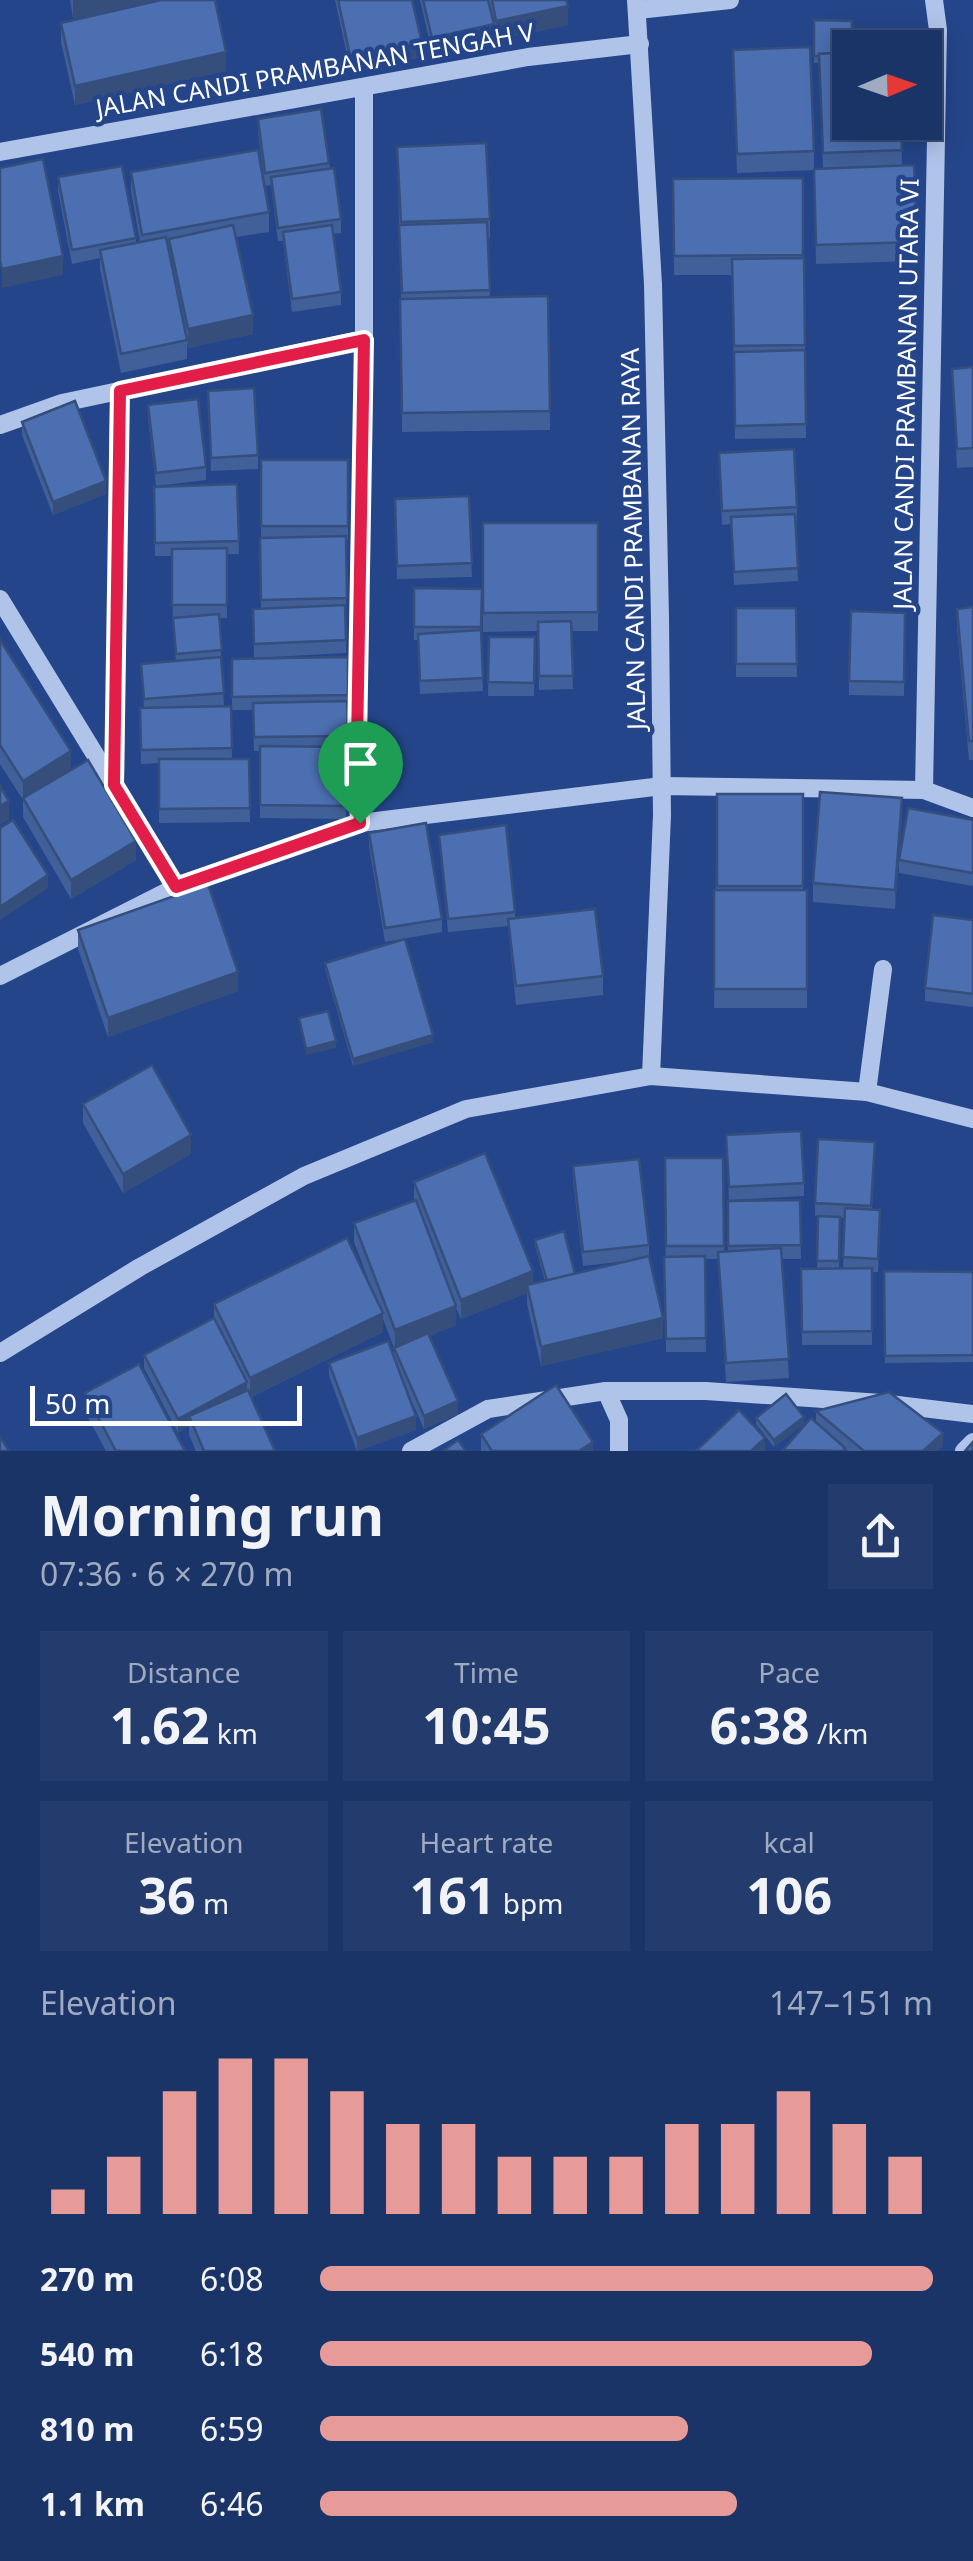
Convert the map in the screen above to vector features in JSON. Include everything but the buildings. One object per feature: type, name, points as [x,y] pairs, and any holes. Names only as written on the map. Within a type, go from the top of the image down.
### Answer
[{"type":"street","points":[[637,5],[730,0]]},
{"type":"street","name":"JALAN CANDI PRAMBANAN UTARA VI","points":[[924,790],[938,30],[934,0]]},
{"type":"street","name":"JALAN CANDI PRAMBANAN RAYA","points":[[637,5],[653,284],[662,786],[651,1076]]},
{"type":"street","name":"JALAN CANDI PRAMBANAN TENGAH V","points":[[0,152],[528,56],[640,44]]},
{"type":"street","points":[[360,823],[357,744],[364,87]]},
{"type":"street","points":[[0,426],[62,404],[364,340]]},
{"type":"street","points":[[114,785],[120,391]]},
{"type":"street","points":[[0,599],[176,887]]},
{"type":"street","points":[[0,976],[176,887],[360,823],[662,786],[924,790],[973,808]]},
{"type":"street","points":[[867,1092],[882,968]]},
{"type":"street","points":[[0,1353],[140,1267],[304,1176],[466,1109],[651,1076],[867,1092],[973,1119]]},
{"type":"street","points":[[606,1390],[619,1420],[619,1451]]},
{"type":"street","points":[[411,1451],[488,1409],[606,1390],[706,1391],[881,1403],[973,1414]]},
{"type":"street","points":[[964,1451],[973,1442]]},
{"type":"route","points":[[364,340],[357,744],[360,823],[176,887],[114,785],[120,391],[364,340]]}]
